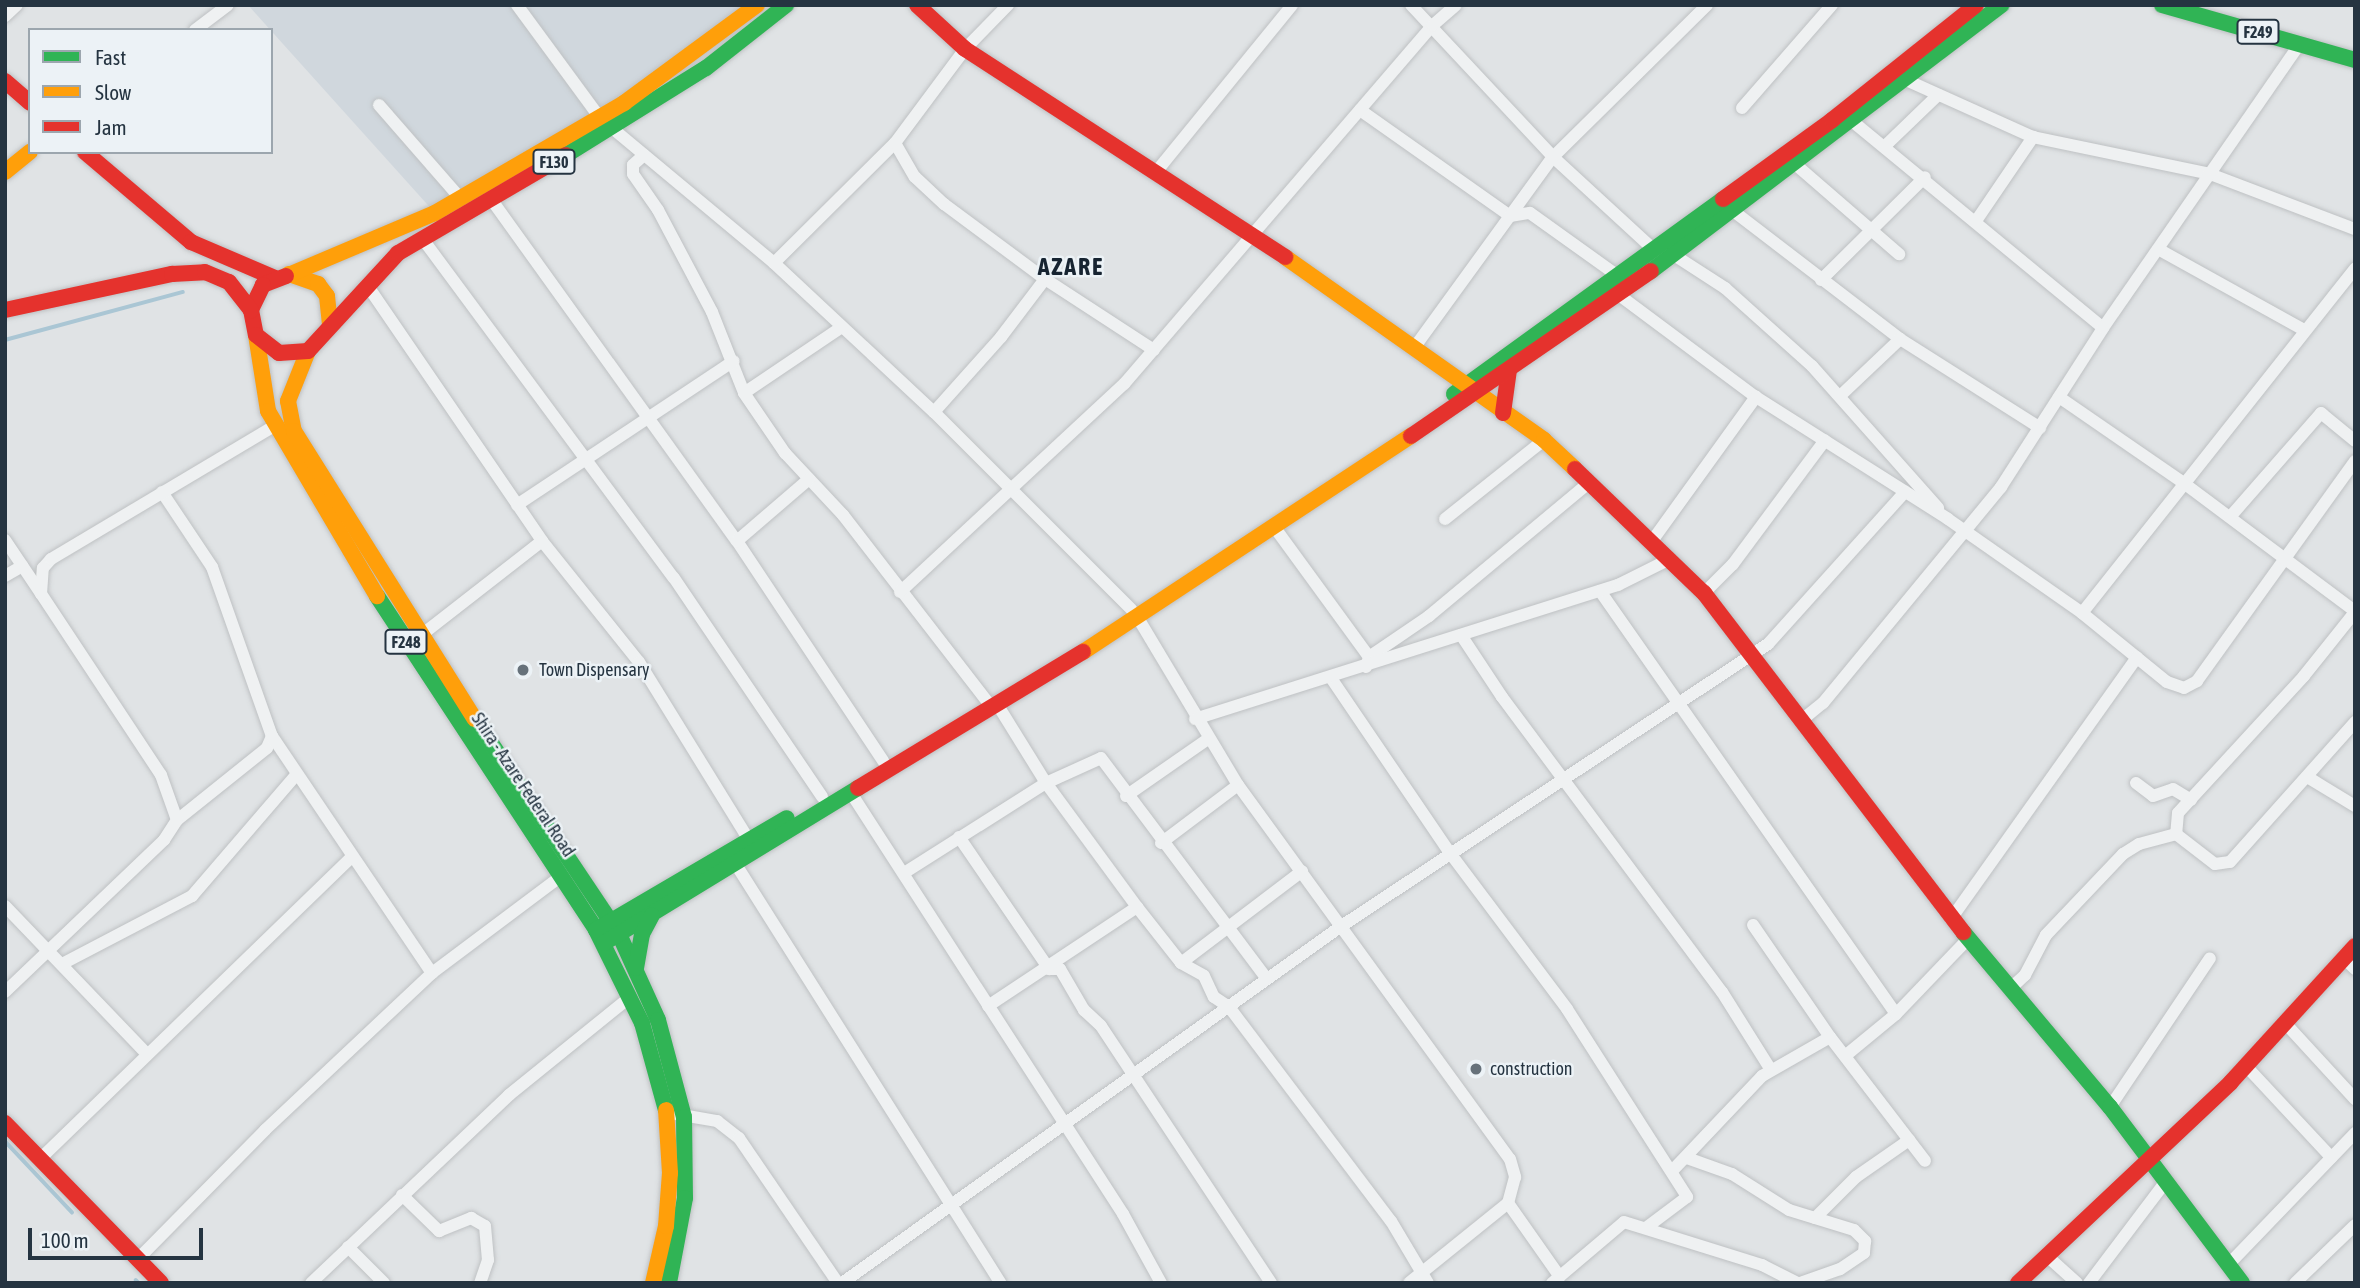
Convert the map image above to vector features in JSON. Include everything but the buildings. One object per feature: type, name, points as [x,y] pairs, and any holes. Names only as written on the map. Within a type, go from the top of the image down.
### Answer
[{"type":"main road","name":"F130","points":[[309,351],[398,253],[491,199],[607,123],[757,5]]},
{"type":"main road","name":"F130","points":[[251,310],[255,296],[282,276],[356,250],[607,123],[706,68],[786,5]]},
{"type":"main road","points":[[917,5],[965,50],[1254,235],[1544,440],[1652,541],[1704,593],[1803,719],[1951,919],[2151,1158],[2242,1283]]},
{"type":"main road","points":[[590,893],[611,905],[649,906],[735,863],[1275,527],[1471,389],[1618,276],[1832,120],[1976,5]]},
{"type":"main road","points":[[1135,614],[1471,389],[1510,370],[1619,295],[2002,5]]},
{"type":"main road","name":"F249","points":[[2162,5],[2355,60]]},
{"type":"main road","points":[[5,81],[28,101]]},
{"type":"main road","points":[[5,172],[28,154]]},
{"type":"main road","points":[[87,154],[191,242],[282,276],[311,280],[327,296],[330,326]]},
{"type":"main road","points":[[5,310],[172,274],[205,272],[229,282],[251,310],[256,335],[279,354],[309,351]]},
{"type":"main road","name":"Shira - Azare Federal Road","points":[[256,335],[274,426],[361,572],[560,877],[636,968],[659,1020],[684,1117],[685,1198],[669,1283]]},
{"type":"main road","name":"Shira - Azare Federal Road","points":[[309,351],[291,384],[288,416],[526,800],[590,893],[631,997],[666,1110],[666,1226],[653,1283]]},
{"type":"main road","points":[[1503,412],[1510,370]]},
{"type":"main road","points":[[361,572],[375,559]]},
{"type":"main road","points":[[607,932],[749,840],[883,761],[992,703]]},
{"type":"main road","points":[[636,968],[649,906]]},
{"type":"main road","points":[[2018,1283],[2246,1066],[2351,958]]},
{"type":"main road","points":[[5,1123],[138,1259],[153,1280]]},
{"type":"street","points":[[5,16],[16,5]]},
{"type":"street","points":[[198,28],[228,5]]},
{"type":"street","points":[[775,262],[895,143],[965,50],[1008,5]]},
{"type":"street","points":[[1156,172],[1292,5]]},
{"type":"street","points":[[1411,5],[1433,25],[1553,157],[1654,250]]},
{"type":"street","points":[[900,592],[1013,490],[1154,350],[1433,25],[1456,5]]},
{"type":"street","points":[[1414,348],[1553,157],[1707,5]]},
{"type":"street","points":[[1742,108],[1832,5]]},
{"type":"street","points":[[521,7],[607,123],[775,262],[934,412],[1135,614],[1195,719],[1238,785],[1510,1159],[1515,1177],[1508,1203],[1425,1278],[1409,1283]]},
{"type":"street","points":[[1803,719],[1823,703],[1968,533],[2040,428],[2103,328],[2300,43]]},
{"type":"street","points":[[1906,80],[2033,137],[2210,174],[2355,229]]},
{"type":"street","points":[[1885,146],[1938,94]]},
{"type":"street","points":[[379,105],[460,198]]},
{"type":"street","points":[[1360,110],[1510,216],[1530,213],[1618,276]]},
{"type":"street","points":[[1852,121],[1925,177],[2103,328]]},
{"type":"street","points":[[1976,221],[2033,137]]},
{"type":"street","points":[[895,143],[915,177],[944,204],[1045,279],[1154,350]]},
{"type":"street","points":[[644,155],[633,165],[633,174],[658,210],[734,362],[744,393],[809,480],[843,515],[900,592],[992,703],[1046,783],[1181,963],[1204,976],[1214,997],[1229,1007],[1391,1221],[1425,1278]]},
{"type":"street","points":[[1795,164],[1870,233],[1899,254]]},
{"type":"street","points":[[1821,280],[1925,177]]},
{"type":"street","points":[[491,199],[737,541],[883,761]]},
{"type":"street","points":[[1732,210],[1900,339],[2040,428]]},
{"type":"street","points":[[422,238],[674,578],[822,797]]},
{"type":"street","points":[[2158,249],[2304,330]]},
{"type":"street","points":[[1674,255],[1725,288],[1840,396],[1948,519]]},
{"type":"street","points":[[2082,613],[2355,268]]},
{"type":"street","points":[[934,412],[1001,337],[1045,279]]},
{"type":"street","points":[[367,285],[542,541],[639,662],[749,840]]},
{"type":"street","points":[[1619,295],[1756,397],[1948,519],[2082,613],[2167,682],[2184,688],[2197,681],[2282,557],[2355,461]]},
{"type":"street","points":[[744,393],[842,327]]},
{"type":"street","points":[[1840,396],[1900,339]]},
{"type":"street","points":[[517,505],[734,362]]},
{"type":"street","points":[[1652,541],[1756,397]]},
{"type":"street","points":[[2059,397],[2185,484],[2355,611],[2304,676],[2178,813],[2176,834]]},
{"type":"street","points":[[2230,517],[2320,413],[2355,441]]},
{"type":"street","points":[[41,594],[43,568],[51,559],[274,426]]},
{"type":"street","points":[[1445,519],[1544,440]]},
{"type":"street","points":[[1704,593],[1733,564],[1825,440]]},
{"type":"street","points":[[737,541],[809,480]]},
{"type":"street","points":[[1367,662],[1429,617],[1590,482]]},
{"type":"street","points":[[162,492],[212,566],[272,736],[432,973]]},
{"type":"street","points":[[666,1110],[684,1117],[718,1121],[739,1138],[840,1283],[1340,927],[1768,644],[1905,492]]},
{"type":"street","points":[[1275,527],[1367,662]]},
{"type":"street","points":[[5,540],[161,775],[177,820]]},
{"type":"street","points":[[424,633],[542,541]]},
{"type":"street","points":[[1195,719],[1331,678],[1367,662],[1600,591],[1670,559]]},
{"type":"street","points":[[5,576],[22,566]]},
{"type":"street","points":[[1600,591],[1896,1014]]},
{"type":"street","points":[[1461,635],[1562,778],[1722,992],[1771,1070]]},
{"type":"street","points":[[1951,919],[2137,657]]},
{"type":"street","points":[[1331,678],[1450,853],[1567,1009],[1687,1197],[1647,1227]]},
{"type":"street","points":[[2176,834],[2215,864],[2230,862],[2309,778],[2355,723]]},
{"type":"street","points":[[5,992],[164,839],[177,820],[267,748],[272,736]]},
{"type":"street","points":[[1126,796],[1208,739]]},
{"type":"street","points":[[904,873],[1046,783],[1101,758],[1161,843],[1267,979]]},
{"type":"street","points":[[62,964],[192,896],[296,775]]},
{"type":"street","points":[[2309,778],[2355,806]]},
{"type":"street","points":[[2136,783],[2153,796],[2173,789],[2191,800]]},
{"type":"street","points":[[1161,843],[1238,785]]},
{"type":"street","points":[[851,793],[1063,1126],[1123,1214],[1161,1283]]},
{"type":"street","points":[[2011,988],[2025,975],[2046,935],[2123,854],[2139,844],[2176,834]]},
{"type":"street","points":[[959,837],[1049,970]]},
{"type":"street","points":[[40,1159],[146,1052],[352,857]]},
{"type":"street","points":[[735,863],[1001,1283]]},
{"type":"street","points":[[1181,963],[1302,871]]},
{"type":"street","points":[[138,1259],[265,1130],[432,973],[560,877]]},
{"type":"street","points":[[5,906],[146,1052]]},
{"type":"street","points":[[988,1006],[1049,970],[1137,907]]},
{"type":"street","points":[[1753,925],[1830,1037],[1925,1161]]},
{"type":"street","points":[[1845,1056],[1896,1014],[1968,939]]},
{"type":"street","points":[[2110,1107],[2210,958]]},
{"type":"street","points":[[1049,970],[1060,970],[1271,1283]]},
{"type":"street","points":[[312,1283],[509,1095],[631,997]]},
{"type":"street","points":[[2286,1024],[2355,1099]]},
{"type":"street","points":[[1672,1171],[1687,1158],[1693,1144],[1739,1096],[1771,1070],[1830,1037]]},
{"type":"street","points":[[2246,1066],[2331,1157]]},
{"type":"street","points":[[2229,1264],[2355,1133]]},
{"type":"street","points":[[1815,1218],[1856,1178],[1909,1140]]},
{"type":"street","points":[[1508,1203],[1556,1280],[1623,1222],[1647,1227],[1686,1244],[1762,1265],[1799,1283],[1840,1269],[1864,1253],[1865,1241],[1854,1230],[1789,1210],[1732,1174],[1687,1158]]},
{"type":"street","points":[[2089,1283],[2167,1180]]},
{"type":"street","points":[[402,1195],[439,1231],[471,1218],[485,1226],[488,1260],[480,1283]]},
{"type":"street","points":[[2295,1283],[2355,1225]]},
{"type":"street","points":[[348,1247],[384,1283]]},
{"type":"street","points":[[2047,1256],[2077,1283]]},
{"type":"shaded area","points":[[248,5],[757,5],[684,62],[435,213],[273,33],[273,28],[269,28]]},
{"type":"waterway","points":[[5,340],[183,292]]},
{"type":"waterway","points":[[5,1141],[72,1212]]},
{"type":"waterway","points":[[136,1280],[139,1283]]},
{"type":"traffic: fast","points":[[566,155],[706,68],[786,5]]},
{"type":"traffic: fast","points":[[1651,271],[2002,5]]},
{"type":"traffic: fast","points":[[2162,5],[2355,60]]},
{"type":"traffic: fast","points":[[1454,394],[1723,199]]},
{"type":"traffic: fast","points":[[377,596],[596,930],[642,1023],[666,1110]]},
{"type":"traffic: fast","points":[[475,719],[619,934],[658,1020],[684,1117],[685,1198],[669,1283]]},
{"type":"traffic: fast","points":[[604,943],[858,788]]},
{"type":"traffic: fast","points":[[596,930],[787,818]]},
{"type":"traffic: fast","points":[[636,968],[642,934],[652,915]]},
{"type":"traffic: fast","points":[[1963,932],[2110,1107],[2242,1283]]},
{"type":"traffic: slow","points":[[286,276],[435,213],[624,103],[757,5]]},
{"type":"traffic: slow","points":[[5,172],[28,154]]},
{"type":"traffic: slow","points":[[1285,257],[1544,440],[1575,469]]},
{"type":"traffic: slow","points":[[289,274],[318,284],[327,296],[330,326]]},
{"type":"traffic: slow","points":[[256,335],[268,411],[377,596]]},
{"type":"traffic: slow","points":[[308,351],[288,401],[294,431],[475,719]]},
{"type":"traffic: slow","points":[[1083,652],[1411,436]]},
{"type":"traffic: slow","points":[[653,1283],[666,1226],[670,1173],[666,1110]]},
{"type":"traffic: jam","points":[[917,5],[965,49],[1285,257]]},
{"type":"traffic: jam","points":[[1723,199],[1832,120],[1976,5]]},
{"type":"traffic: jam","points":[[5,81],[28,101]]},
{"type":"traffic: jam","points":[[87,154],[191,242],[275,278]]},
{"type":"traffic: jam","points":[[286,276],[263,285],[251,310],[256,335],[279,353],[308,351],[398,253],[566,155]]},
{"type":"traffic: jam","points":[[1411,436],[1651,271]]},
{"type":"traffic: jam","points":[[5,310],[172,274],[205,272],[229,282],[251,310]]},
{"type":"traffic: jam","points":[[1503,413],[1509,370]]},
{"type":"traffic: jam","points":[[1575,469],[1704,593],[1963,932]]},
{"type":"traffic: jam","points":[[858,788],[1083,652]]},
{"type":"traffic: jam","points":[[2018,1283],[2231,1082],[2355,946]]},
{"type":"traffic: jam","points":[[5,1123],[161,1283]]},
{"type":"place","name":"Town Dispensary","points":[[523,670]]},
{"type":"place","name":"construction","points":[[1476,1069]]},
{"type":"district","name":"AZARE","points":[[1071,267]]}]
